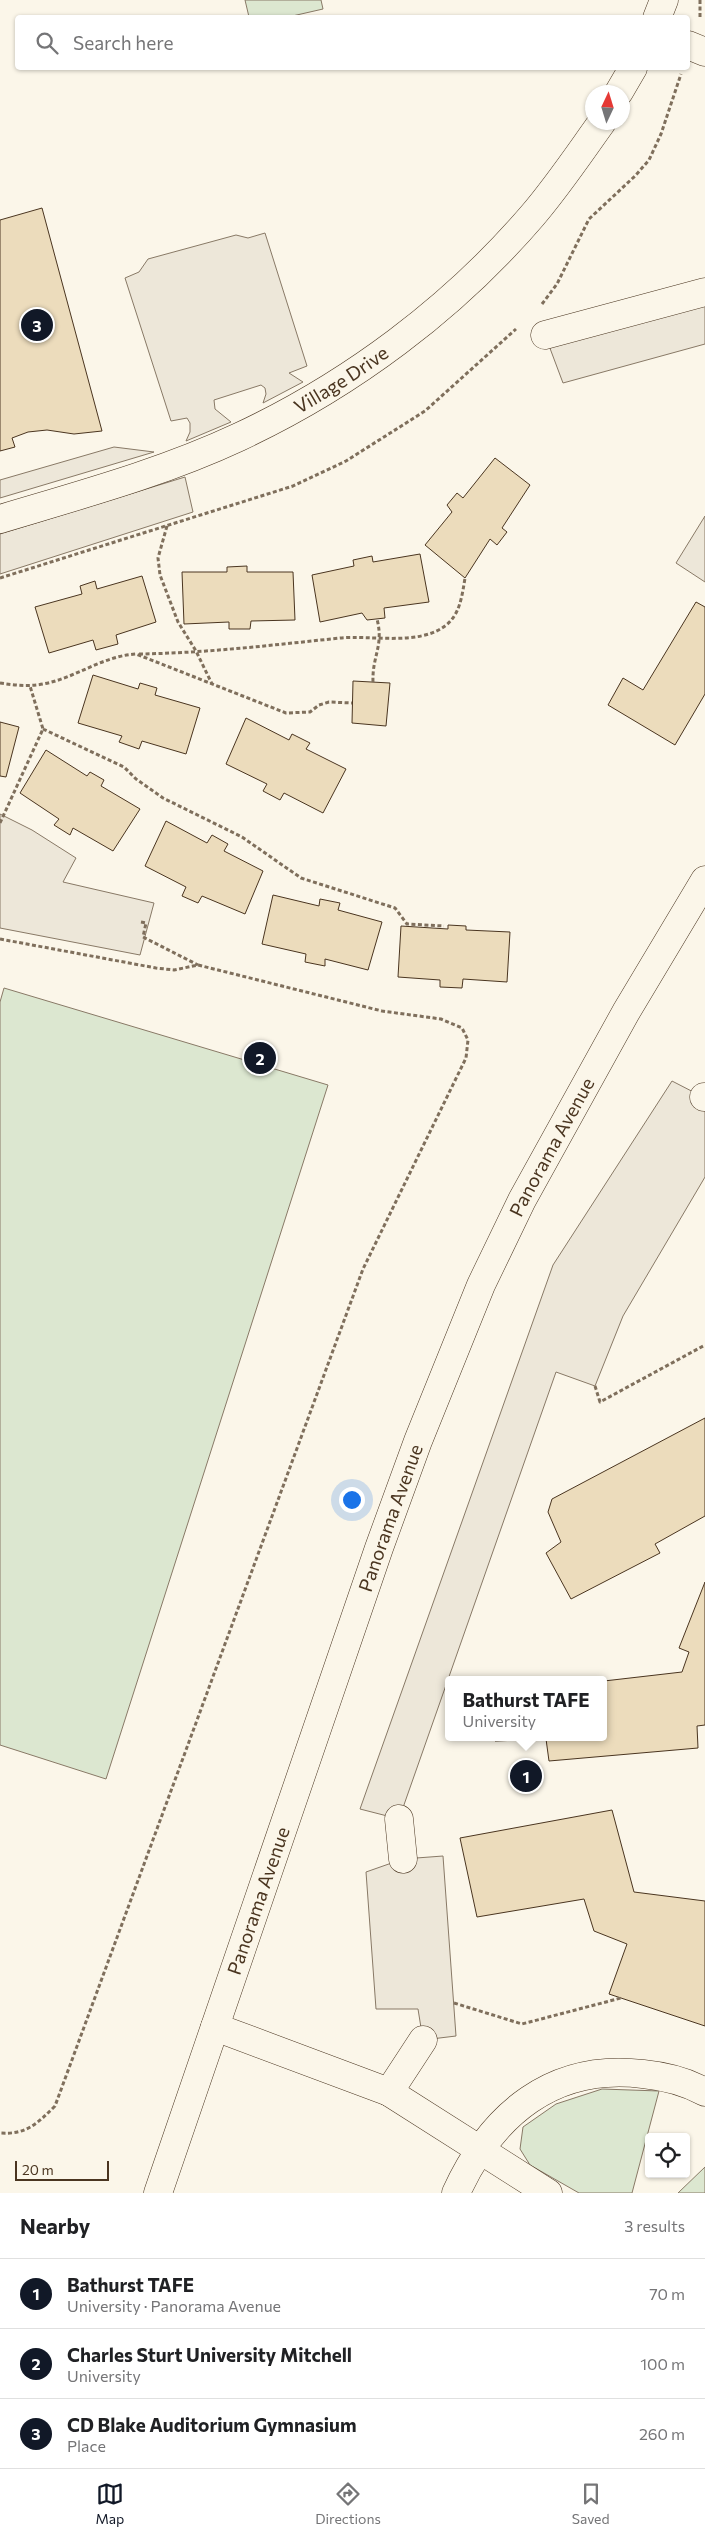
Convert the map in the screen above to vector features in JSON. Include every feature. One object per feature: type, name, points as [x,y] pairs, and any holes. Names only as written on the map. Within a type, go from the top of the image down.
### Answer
[{"type":"street","points":[[658,15],[664,0]]},
{"type":"street","points":[[690,46],[705,52]]},
{"type":"street","points":[[623,85],[632,70]]},
{"type":"street","name":"Village Drive","points":[[0,519],[141,476],[200,454],[240,437],[349,376],[414,329],[495,257],[533,215],[596,130]]},
{"type":"street","points":[[545,335],[705,292]]},
{"type":"street","name":"Panorama Avenue","points":[[158,2193],[379,1548],[418,1441],[481,1285],[522,1200],[626,1012],[705,880]]},
{"type":"street","points":[[399,1819],[403,1859]]},
{"type":"street","points":[[215,2027],[389,2092],[480,2148],[548,2193]]},
{"type":"street","points":[[389,2092],[423,2040]]},
{"type":"street","points":[[456,2193],[480,2148],[524,2102],[552,2085],[587,2076],[624,2071],[659,2075],[705,2092]]},
{"type":"path","points":[[700,0],[700,22]]},
{"type":"path","points":[[167,526],[158,558],[160,575],[178,622],[197,653],[212,684]]},
{"type":"path","points":[[0,682],[30,686],[43,684],[121,655],[197,653],[343,638],[381,639],[432,633],[446,626],[456,612],[462,598],[465,578]]},
{"type":"path","points":[[373,682],[373,673],[381,639],[377,619]]},
{"type":"path","points":[[136,654],[286,713],[310,712],[319,705],[329,702],[352,703]]},
{"type":"path","points":[[0,823],[43,729],[30,686]]},
{"type":"path","points":[[43,729],[124,767],[136,779],[163,798],[242,837],[301,878],[395,908],[407,924],[444,926]]},
{"type":"path","points":[[0,2133],[8,2133],[34,2126],[55,2106],[364,1269],[466,1058],[468,1040],[462,1028],[440,1020],[382,1011],[198,965],[143,937],[146,922],[141,922]]},
{"type":"path","points":[[0,940],[156,968],[174,970],[198,965]]},
{"type":"path","points":[[595,1386],[600,1402],[705,1346]]},
{"type":"path","points":[[454,2002],[522,2024],[621,1998]]},
{"type":"green space","points":[[245,0],[321,0],[323,9],[297,15],[249,15]]},
{"type":"green space","points":[[4,988],[328,1085],[106,1779],[0,1745],[0,1002]]},
{"type":"green space","points":[[602,2089],[659,2091],[648,2133],[645,2133],[645,2144],[632,2193],[579,2193],[530,2165],[520,2149],[523,2127],[556,2104]]},
{"type":"green space","points":[[705,2167],[705,2193],[678,2193]]},
{"type":"shaded area","points":[[265,233],[307,366],[289,373],[303,382],[263,403],[266,394],[265,388],[261,385],[214,400],[215,409],[231,422],[186,441],[190,432],[190,423],[187,418],[171,421],[125,278],[139,272],[148,259],[236,235],[248,238]]},
{"type":"shaded area","points":[[705,292],[705,344],[563,383],[545,335]]},
{"type":"shaded area","points":[[114,447],[154,452],[0,498],[0,480]]},
{"type":"shaded area","points":[[185,477],[193,512],[0,574],[0,534]]},
{"type":"shaded area","points":[[705,516],[705,582],[676,563]]},
{"type":"shaded area","points":[[0,814],[32,830],[76,858],[63,882],[154,903],[140,955],[0,928]]},
{"type":"shaded area","points":[[672,1081],[705,1098],[705,1177],[623,1316],[595,1386],[556,1372],[449,1676],[445,1676],[445,1688],[399,1819],[360,1809],[553,1265]]},
{"type":"shaded area","points":[[443,1856],[456,2036],[423,2040],[418,2009],[376,2009],[366,1872],[403,1859]]},
{"type":"building","points":[[42,208],[102,431],[74,434],[47,430],[28,432],[12,438],[15,447],[0,451],[0,220]]},
{"type":"building","points":[[495,458],[530,485],[502,528],[507,532],[497,545],[490,539],[465,578],[425,545],[452,512],[447,505],[457,493],[463,498]]},
{"type":"building","points":[[420,554],[429,602],[384,608],[385,618],[367,620],[362,613],[320,622],[312,575],[354,566],[353,560],[372,556],[373,562]]},
{"type":"building","points":[[247,566],[247,572],[293,572],[295,620],[251,621],[250,629],[229,629],[229,622],[184,624],[182,572],[227,572],[227,567]]},
{"type":"building","points":[[142,576],[156,622],[116,635],[118,644],[96,650],[93,640],[49,653],[35,607],[82,594],[80,586],[95,581],[97,589]]},
{"type":"building","points":[[696,602],[705,607],[705,694],[675,745],[608,705],[623,678],[643,690]]},
{"type":"building","points":[[93,675],[138,689],[140,683],[157,688],[155,695],[200,708],[186,754],[142,741],[139,749],[119,742],[122,736],[78,723]]},
{"type":"building","points":[[353,681],[390,683],[386,726],[352,723]]},
{"type":"building","points":[[246,718],[289,740],[292,734],[310,743],[306,749],[346,769],[323,813],[284,793],[280,800],[263,791],[267,784],[226,764]]},
{"type":"building","points":[[0,722],[19,727],[6,777],[0,776]]},
{"type":"building","points":[[46,750],[87,776],[90,772],[104,780],[101,786],[140,809],[113,851],[73,828],[70,835],[54,825],[59,819],[20,793]]},
{"type":"building","points":[[166,821],[207,843],[212,835],[228,844],[224,851],[263,871],[245,914],[202,896],[198,903],[182,896],[186,887],[145,866]]},
{"type":"building","points":[[273,895],[319,906],[320,899],[340,903],[338,910],[382,922],[368,970],[325,959],[325,966],[305,962],[306,954],[262,944]]},
{"type":"building","points":[[448,925],[466,926],[466,930],[510,932],[507,982],[463,979],[462,988],[440,987],[440,980],[398,977],[401,926],[448,929]]},
{"type":"building","points":[[705,1418],[705,1516],[655,1544],[660,1553],[571,1599],[546,1553],[561,1542],[548,1512],[552,1499]]},
{"type":"building","points":[[705,1582],[705,1725],[697,1726],[698,1748],[549,1761],[546,1741],[607,1741],[607,1681],[682,1672],[689,1652],[679,1648]]},
{"type":"building","points":[[612,1810],[634,1892],[705,1901],[705,2026],[609,1994],[627,1944],[594,1931],[584,1899],[477,1917],[460,1838]]},
{"type":"place","name":"CD Blake Auditorium Gymnasium","points":[[37,325]]},
{"type":"place","name":"Charles Sturt University Mitchell","points":[[260,1058]]},
{"type":"place","name":"Bathurst TAFE","points":[[526,1776]]}]
